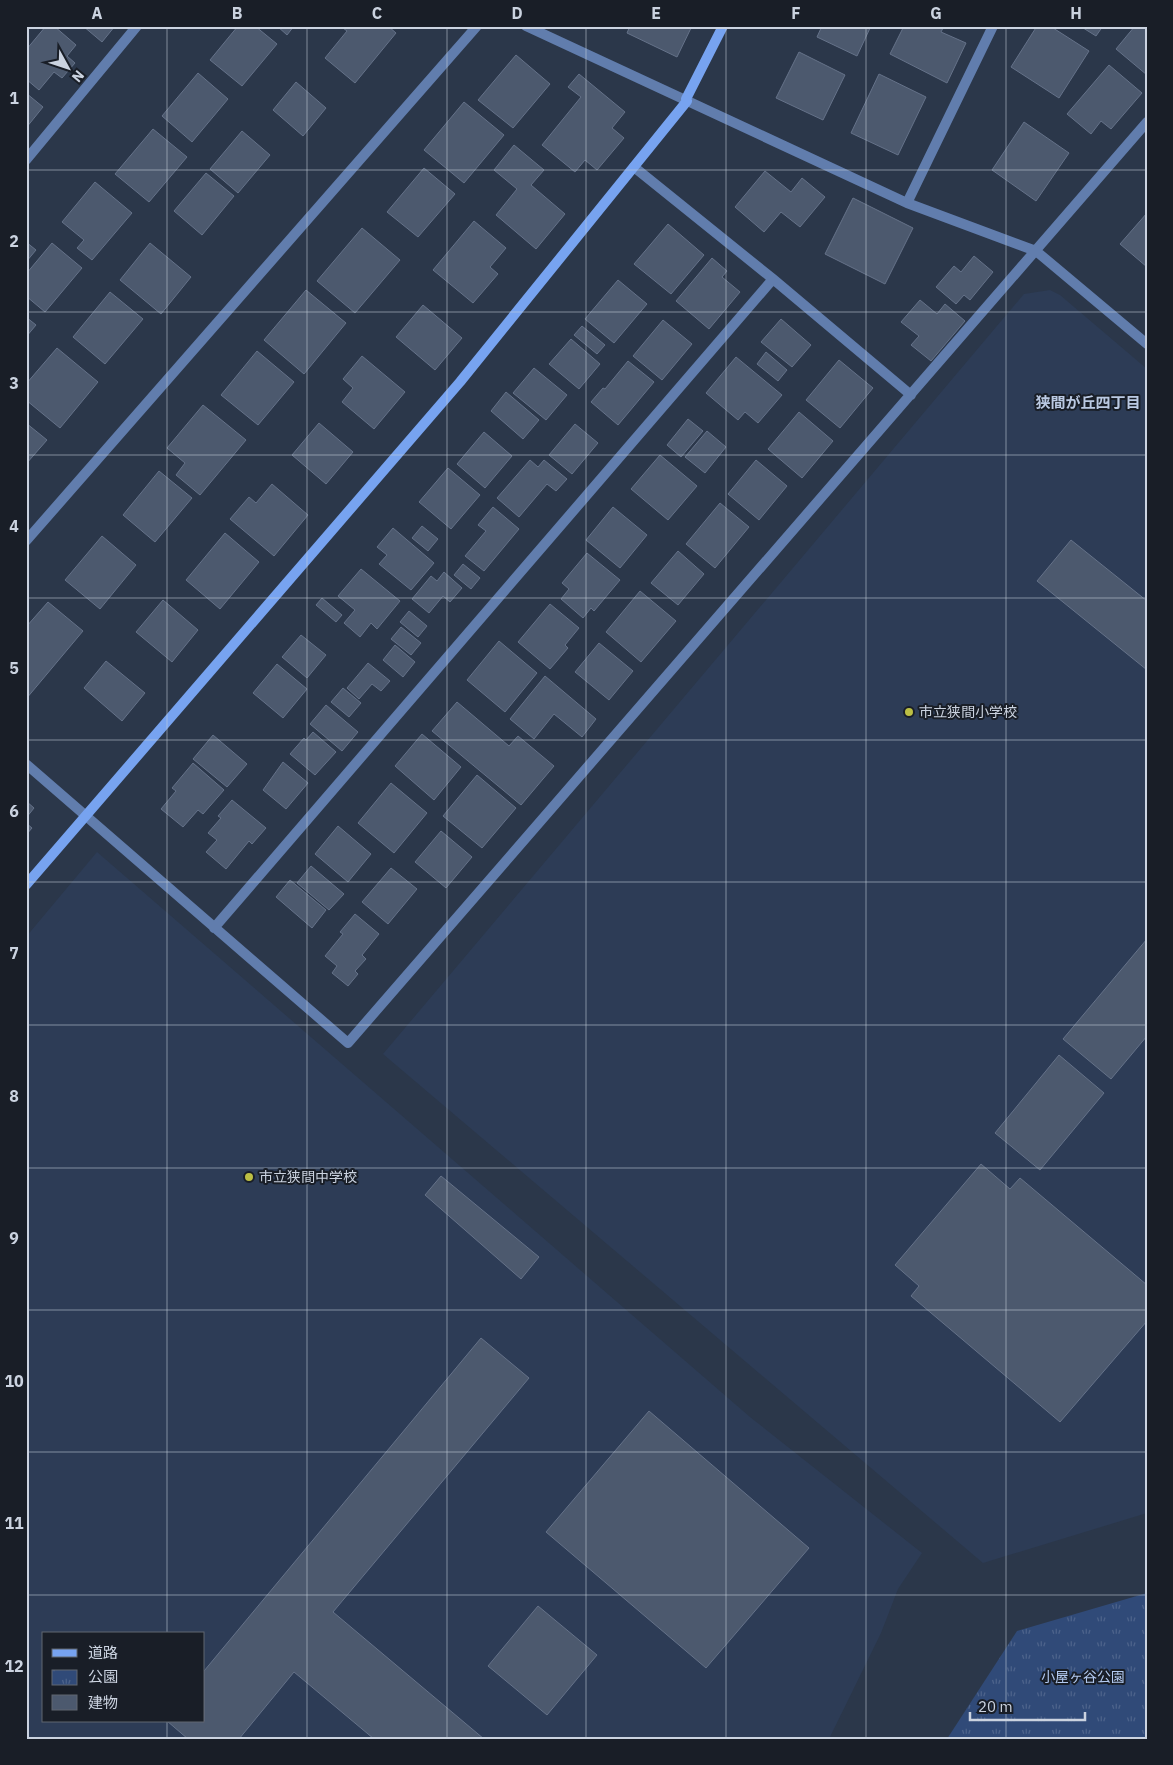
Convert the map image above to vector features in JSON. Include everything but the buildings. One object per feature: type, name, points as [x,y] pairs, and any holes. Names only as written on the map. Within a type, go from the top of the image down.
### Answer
[{"type":"street","points":[[26,160],[137,26]]},
{"type":"street","points":[[26,541],[477,26]]},
{"type":"street","points":[[526,26],[907,203],[1036,251],[1147,344]]},
{"type":"street","points":[[26,885],[460,382],[687,101],[686,99],[723,26]]},
{"type":"street","points":[[907,203],[993,26]]},
{"type":"street","points":[[26,764],[348,1043],[1147,122]]},
{"type":"street","points":[[634,167],[911,395]]},
{"type":"street","points":[[214,928],[772,279]]},
{"type":"shaded area","name":"市立狭間小学校","points":[[1050,290],[1060,295],[1147,369],[1147,1513],[983,1563],[383,1054],[1024,294]]},
{"type":"shaded area","name":"市立狭間中学校","points":[[97,852],[750,1417],[922,1553],[898,1589],[881,1633],[829,1739],[26,1739],[26,937]]},
{"type":"green space","name":"小屋ヶ谷公園","points":[[1147,1593],[1147,1739],[947,1739],[1017,1631]]},
{"type":"place","name":"市立狭間小学校","points":[[909,712]]},
{"type":"place","name":"市立狭間中学校","points":[[249,1177]]},
{"type":"district","name":"狭間が丘四丁目","points":[[1088,402]]}]
